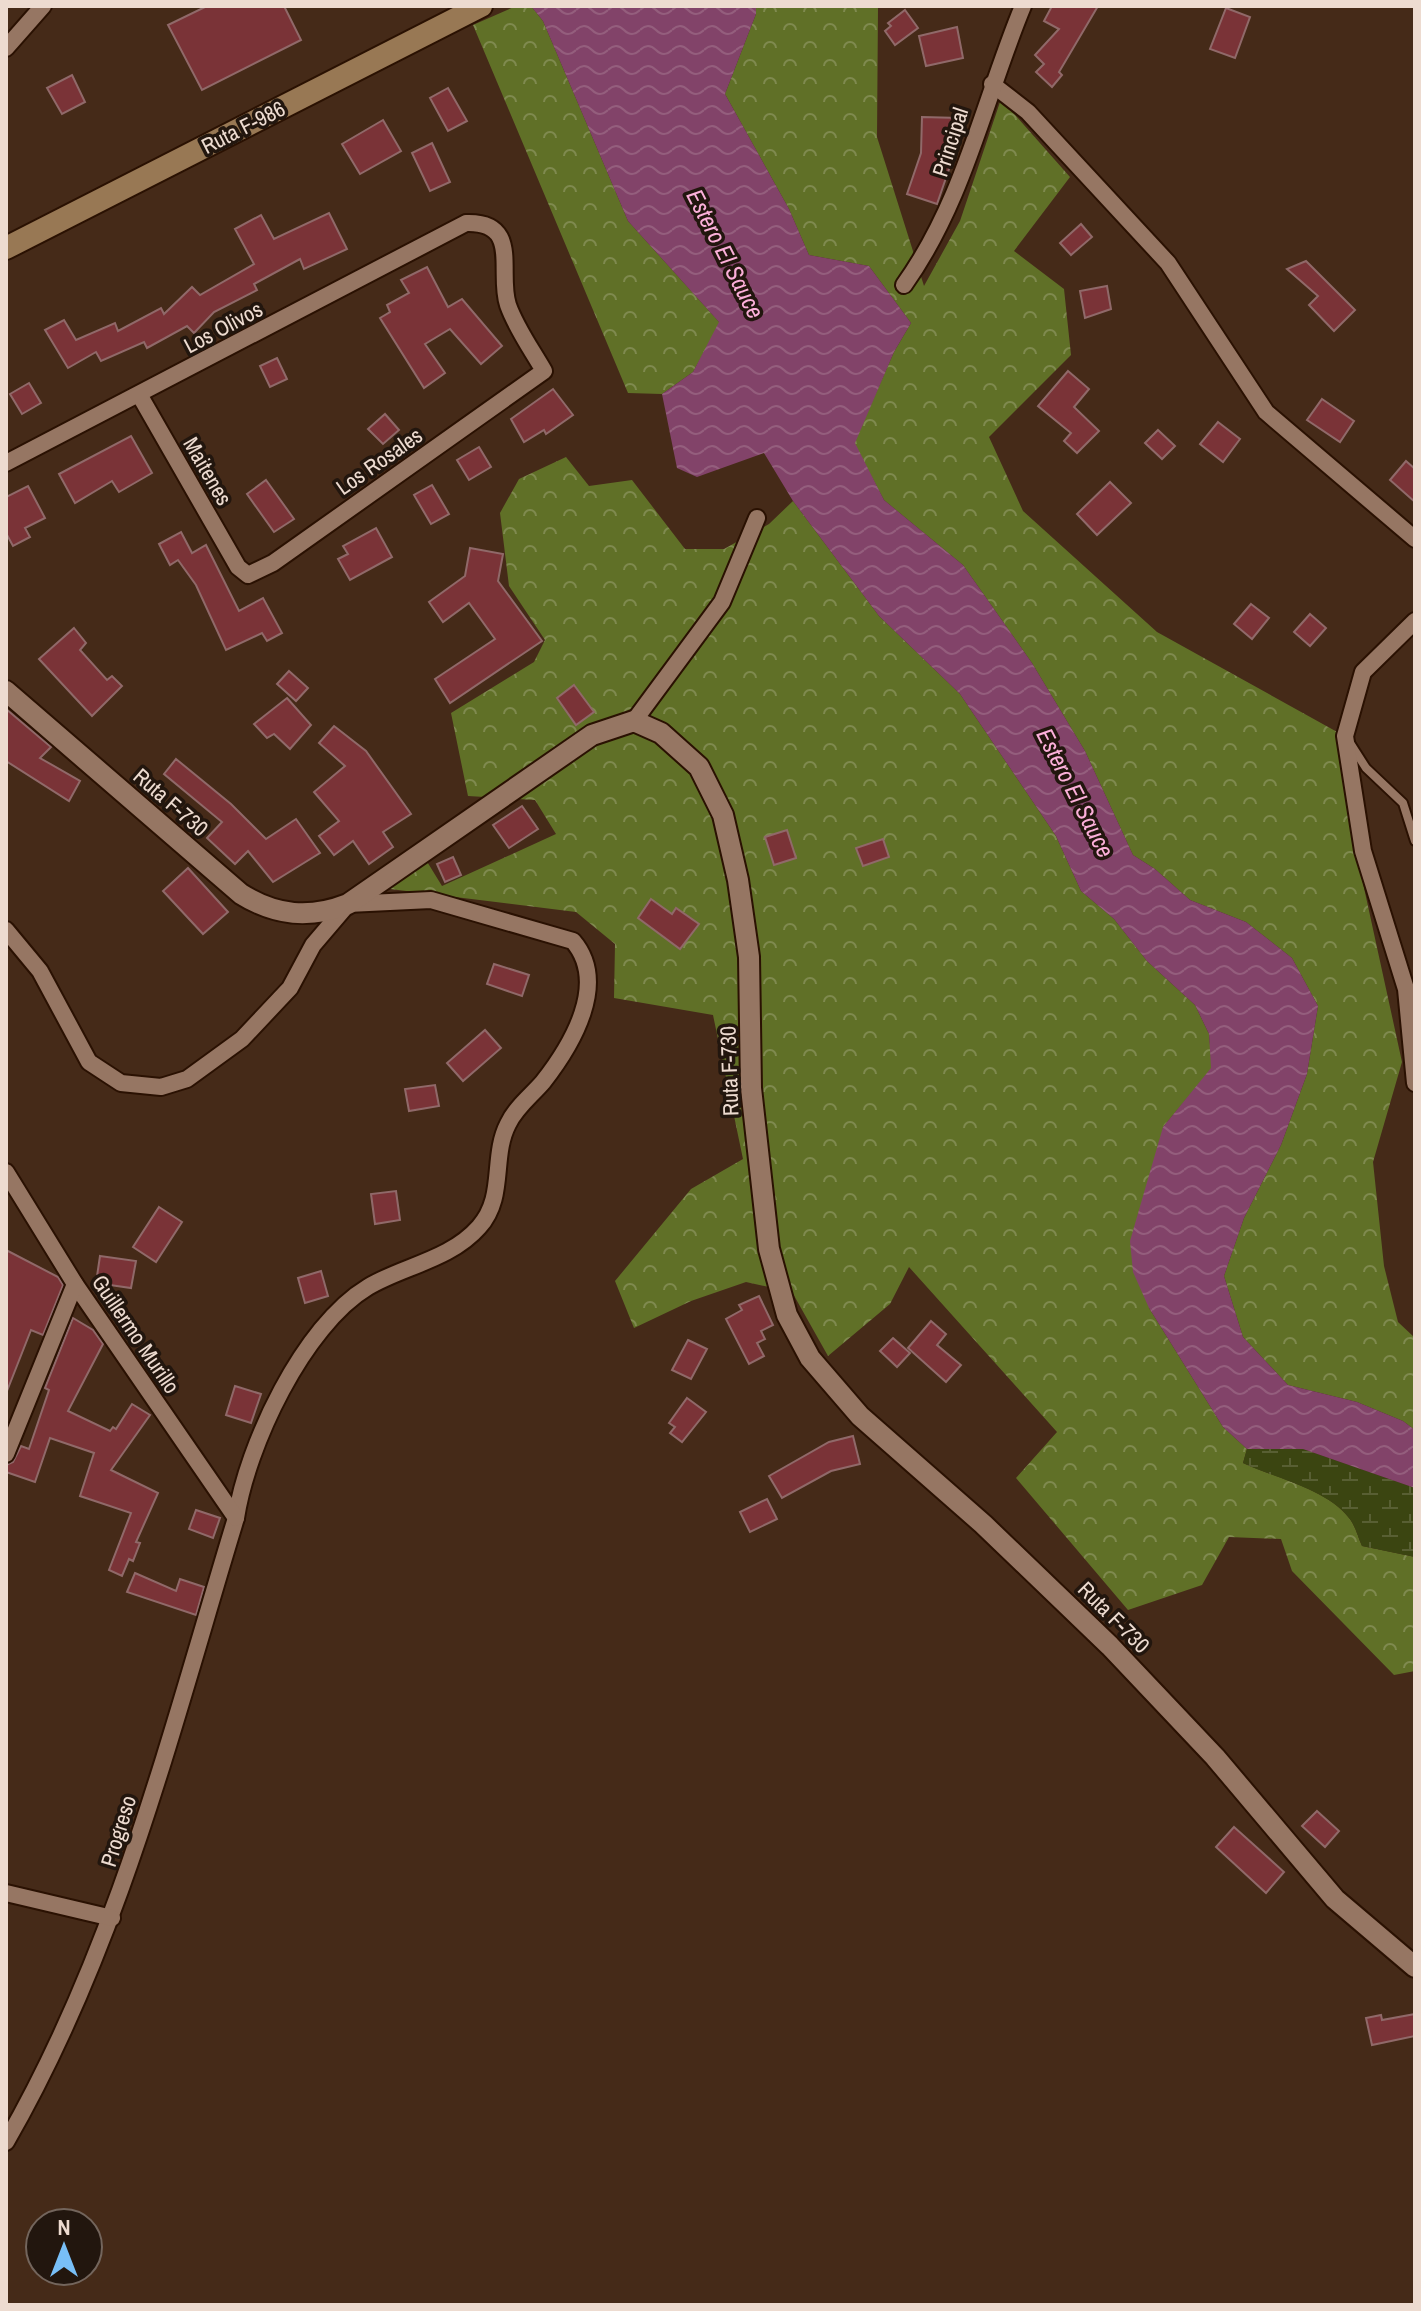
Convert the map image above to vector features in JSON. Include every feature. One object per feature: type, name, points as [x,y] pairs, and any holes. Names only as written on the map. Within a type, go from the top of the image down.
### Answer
[{"type":"main road","name":"Ruta F-986","points":[[6,248],[475,9]]},
{"type":"street","points":[[6,48],[43,6]]},
{"type":"street","name":"Principal","points":[[904,285],[927,252],[955,197],[992,84],[1023,6]]},
{"type":"street","points":[[992,84],[1028,112],[1168,263],[1266,412],[1415,539]]},
{"type":"street","name":"Los Olivos","points":[[6,463],[140,396],[458,225],[483,225],[502,242],[507,257],[503,280],[506,297],[515,322],[544,371]]},
{"type":"street","name":"Los Rosales","points":[[238,567],[248,575],[273,563],[544,371]]},
{"type":"street","name":"Maitenes","points":[[140,396],[238,567]]},
{"type":"street","points":[[634,721],[722,602],[757,518]]},
{"type":"street","points":[[1415,621],[1363,672],[1345,736],[1363,851],[1406,989],[1415,1083]]},
{"type":"street","name":"Ruta F-730","points":[[6,691],[241,894],[268,908],[297,914],[332,911],[348,904],[592,735],[634,721],[661,733],[686,753],[709,782],[723,815],[738,880],[749,957],[751,1088],[769,1249],[787,1315],[810,1358],[851,1408],[983,1524],[1110,1646],[1215,1757],[1335,1899],[1415,1967]]},
{"type":"street","name":"Progreso","points":[[6,2142],[63,2035],[112,1918],[236,1518],[255,1442],[308,1349],[333,1315],[366,1288],[439,1256],[464,1240],[487,1216],[498,1183],[500,1152],[507,1125],[557,1061],[589,994],[590,970],[573,941],[431,900],[348,904]]},
{"type":"street","points":[[6,930],[40,971],[89,1062],[121,1083],[161,1087],[187,1079],[242,1039],[290,988],[313,945],[348,904]]},
{"type":"street","name":"Guillermo Murillo","points":[[6,1172],[75,1284],[236,1518]]},
{"type":"street","points":[[6,1454],[75,1284]]},
{"type":"street","points":[[6,1893],[112,1918]]},
{"type":"lane","points":[[1345,736],[1366,768],[1403,803],[1415,841]]},
{"type":"green space","points":[[516,6],[531,6],[543,21],[628,221],[720,323],[693,372],[662,394],[628,393],[473,25]]},
{"type":"green space","points":[[756,6],[878,6],[877,137],[924,286],[960,221],[1001,99],[1070,177],[1014,251],[1064,289],[1071,355],[989,437],[1023,511],[1157,632],[1339,733],[1359,865],[1402,1062],[1373,1162],[1384,1266],[1398,1322],[1415,1338],[1415,1430],[1403,1421],[1357,1402],[1288,1385],[1243,1337],[1224,1276],[1244,1218],[1281,1145],[1307,1074],[1318,1006],[1292,958],[1246,922],[1190,900],[1155,869],[1133,855],[1085,751],[1032,663],[963,565],[884,500],[854,443],[894,352],[911,323],[869,266],[809,255],[789,209],[725,94],[756,14]]},
{"type":"green space","points":[[566,457],[589,486],[632,480],[685,549],[724,549],[769,524],[793,501],[879,616],[960,694],[1056,836],[1081,891],[1114,919],[1147,961],[1195,1005],[1209,1034],[1212,1068],[1163,1127],[1149,1308],[1223,1427],[1247,1449],[1243,1463],[1328,1499],[1351,1521],[1362,1546],[1415,1557],[1415,1671],[1394,1675],[1292,1571],[1281,1539],[1229,1537],[1202,1585],[1128,1610],[1016,1478],[1057,1432],[909,1267],[890,1304],[828,1356],[792,1292],[746,1282],[691,1301],[634,1328],[615,1281],[691,1189],[743,1159],[713,1015],[614,998],[615,944],[576,912],[382,888],[426,860],[442,886],[556,834],[535,800],[468,796],[451,713],[534,662],[545,640],[509,586],[500,513],[519,479]]},
{"type":"green space","points":[[1247,1449],[1303,1449],[1415,1488],[1415,1557],[1362,1546],[1351,1521],[1339,1508],[1314,1492],[1243,1463]]},
{"type":"water","name":"Estero El Sauce","points":[[531,6],[756,6],[756,14],[725,94],[789,209],[809,255],[869,266],[911,323],[894,352],[855,443],[884,500],[963,565],[1032,663],[1085,751],[1133,855],[1155,869],[1190,900],[1246,922],[1292,958],[1318,1006],[1307,1074],[1281,1145],[1244,1218],[1224,1276],[1243,1337],[1288,1385],[1357,1402],[1403,1421],[1415,1430],[1415,1488],[1303,1449],[1247,1449],[1223,1427],[1149,1308],[1133,1272],[1130,1241],[1163,1127],[1211,1068],[1209,1034],[1195,1005],[1147,961],[1114,919],[1081,891],[1056,836],[960,694],[879,616],[793,501],[764,453],[697,477],[677,468],[662,394],[693,372],[719,322],[628,221],[543,21]]},
{"type":"building","points":[[207,6],[284,6],[301,40],[202,90],[168,25]]},
{"type":"building","points":[[1052,6],[1098,6],[1059,72],[1062,75],[1052,87],[1036,72],[1044,64],[1035,55],[1059,29],[1044,21]]},
{"type":"building","points":[[1226,8],[1250,17],[1235,58],[1210,49]]},
{"type":"building","points":[[905,10],[918,28],[895,45],[885,31],[891,26],[888,23]]},
{"type":"building","points":[[957,27],[963,58],[926,66],[919,36]]},
{"type":"building","points":[[72,75],[85,102],[62,114],[47,88]]},
{"type":"building","points":[[448,88],[467,121],[448,131],[430,98]]},
{"type":"building","points":[[922,117],[960,118],[959,140],[937,204],[907,194],[921,153]]},
{"type":"building","points":[[383,120],[401,151],[360,174],[342,144]]},
{"type":"building","points":[[432,143],[450,182],[430,191],[412,153]]},
{"type":"building","points":[[329,213],[347,249],[304,269],[300,259],[254,284],[257,290],[214,312],[194,333],[187,326],[147,348],[144,342],[101,361],[96,352],[68,368],[45,330],[64,320],[76,340],[115,323],[118,331],[161,308],[164,314],[192,287],[200,295],[254,264],[235,229],[261,215],[274,239]]},
{"type":"building","points":[[1081,224],[1092,237],[1071,255],[1060,243]]},
{"type":"building","points":[[1306,261],[1355,310],[1334,331],[1309,305],[1318,296],[1287,269]]},
{"type":"building","points":[[427,267],[448,307],[462,299],[502,346],[481,364],[450,329],[425,344],[445,373],[424,388],[380,318],[390,312],[387,305],[409,293],[401,280]]},
{"type":"building","points":[[1107,286],[1111,309],[1085,318],[1080,291]]},
{"type":"building","points":[[277,358],[287,379],[270,387],[260,366]]},
{"type":"building","points":[[1068,371],[1089,389],[1074,407],[1099,431],[1077,453],[1064,441],[1071,433],[1038,406]]},
{"type":"building","points":[[29,383],[41,403],[22,414],[10,394]]},
{"type":"building","points":[[553,389],[573,415],[546,434],[544,430],[524,442],[511,419]]},
{"type":"building","points":[[1322,399],[1354,421],[1340,442],[1307,420]]},
{"type":"building","points":[[385,414],[399,430],[383,444],[368,429]]},
{"type":"building","points":[[1218,422],[1240,439],[1223,462],[1200,444]]},
{"type":"building","points":[[1158,430],[1175,446],[1162,459],[1145,443]]},
{"type":"building","points":[[131,436],[152,473],[119,492],[112,481],[75,503],[59,474]]},
{"type":"building","points":[[479,447],[491,467],[469,480],[457,460]]},
{"type":"building","points":[[1406,461],[1415,469],[1415,502],[1390,480]]},
{"type":"building","points":[[266,480],[294,519],[274,532],[247,494]]},
{"type":"building","points":[[1110,482],[1131,503],[1097,535],[1077,514]]},
{"type":"building","points":[[432,485],[449,514],[431,524],[414,495]]},
{"type":"building","points":[[28,486],[45,518],[25,528],[30,537],[13,546],[6,533],[6,497]]},
{"type":"building","points":[[376,528],[392,557],[350,580],[338,559],[348,554],[343,546]]},
{"type":"building","points":[[181,532],[192,553],[206,545],[239,611],[263,598],[282,633],[267,641],[262,633],[226,650],[196,585],[178,560],[170,565],[159,544]]},
{"type":"building","points":[[470,548],[503,554],[498,581],[542,641],[450,703],[435,679],[495,639],[469,603],[443,622],[429,602],[465,576]]},
{"type":"building","points":[[1251,604],[1269,618],[1252,639],[1234,624]]},
{"type":"building","points":[[1310,614],[1326,628],[1310,646],[1294,632]]},
{"type":"building","points":[[74,628],[86,643],[80,650],[107,680],[112,676],[122,686],[92,716],[39,659]]},
{"type":"building","points":[[289,671],[308,688],[296,701],[277,684]]},
{"type":"building","points":[[574,685],[594,712],[576,725],[557,698]]},
{"type":"building","points":[[287,698],[311,725],[290,749],[274,734],[267,738],[254,724]]},
{"type":"building","points":[[6,709],[51,747],[40,758],[80,781],[69,801],[6,761]]},
{"type":"building","points":[[334,726],[366,751],[411,814],[383,832],[393,847],[369,864],[353,841],[334,855],[319,836],[339,821],[314,792],[345,766],[319,743]]},
{"type":"building","points":[[176,759],[231,804],[266,839],[296,819],[320,853],[273,882],[248,851],[235,864],[207,838],[222,822],[164,774]]},
{"type":"building","points":[[522,806],[538,829],[509,848],[493,825]]},
{"type":"building","points":[[787,830],[796,858],[774,865],[765,837]]},
{"type":"building","points":[[883,839],[889,857],[863,866],[856,848]]},
{"type":"building","points":[[453,857],[461,875],[445,882],[437,864]]},
{"type":"building","points":[[188,868],[228,912],[203,934],[163,891]]},
{"type":"building","points":[[651,899],[672,914],[676,908],[699,924],[680,949],[638,918]]},
{"type":"building","points":[[494,964],[529,975],[522,996],[487,984]]},
{"type":"building","points":[[485,1030],[501,1048],[463,1081],[447,1063]]},
{"type":"building","points":[[435,1085],[439,1106],[409,1111],[405,1089]]},
{"type":"building","points":[[396,1191],[400,1220],[375,1224],[371,1194]]},
{"type":"building","points":[[159,1207],[182,1222],[156,1262],[133,1247]]},
{"type":"building","points":[[6,1250],[58,1277],[63,1285],[43,1335],[31,1330],[7,1391]]},
{"type":"building","points":[[100,1256],[136,1261],[131,1288],[96,1283]]},
{"type":"building","points":[[321,1271],[328,1296],[305,1303],[298,1278]]},
{"type":"building","points":[[759,1296],[773,1325],[761,1331],[765,1339],[757,1343],[764,1356],[749,1364],[726,1319],[742,1310],[739,1305]]},
{"type":"building","points":[[73,1318],[93,1330],[103,1344],[68,1411],[110,1431],[113,1427],[116,1429],[132,1404],[150,1415],[111,1470],[158,1493],[136,1542],[140,1543],[133,1561],[129,1559],[122,1576],[109,1570],[131,1513],[80,1496],[94,1453],[50,1438],[35,1482],[6,1472],[6,1465],[13,1462],[21,1446],[29,1449],[49,1390],[45,1388]]},
{"type":"building","points":[[931,1321],[946,1334],[937,1345],[961,1365],[946,1382],[908,1348]]},
{"type":"building","points":[[893,1338],[910,1353],[897,1367],[880,1351]]},
{"type":"building","points":[[688,1340],[707,1349],[691,1379],[672,1370]]},
{"type":"building","points":[[235,1386],[261,1394],[251,1423],[226,1415]]},
{"type":"building","points":[[687,1398],[706,1412],[682,1442],[670,1433],[675,1427],[669,1423]]},
{"type":"building","points":[[853,1436],[860,1464],[831,1471],[782,1498],[769,1476],[829,1442]]},
{"type":"building","points":[[767,1499],[777,1519],[750,1532],[740,1512]]},
{"type":"building","points":[[196,1510],[220,1518],[213,1538],[189,1529]]},
{"type":"building","points":[[135,1573],[176,1591],[180,1579],[204,1587],[196,1615],[127,1592]]},
{"type":"building","points":[[1317,1811],[1339,1831],[1325,1847],[1302,1826]]},
{"type":"building","points":[[1234,1827],[1284,1872],[1266,1893],[1216,1847]]},
{"type":"building","points":[[1415,2014],[1415,2036],[1372,2045],[1366,2018],[1381,2015],[1382,2020]]}]
